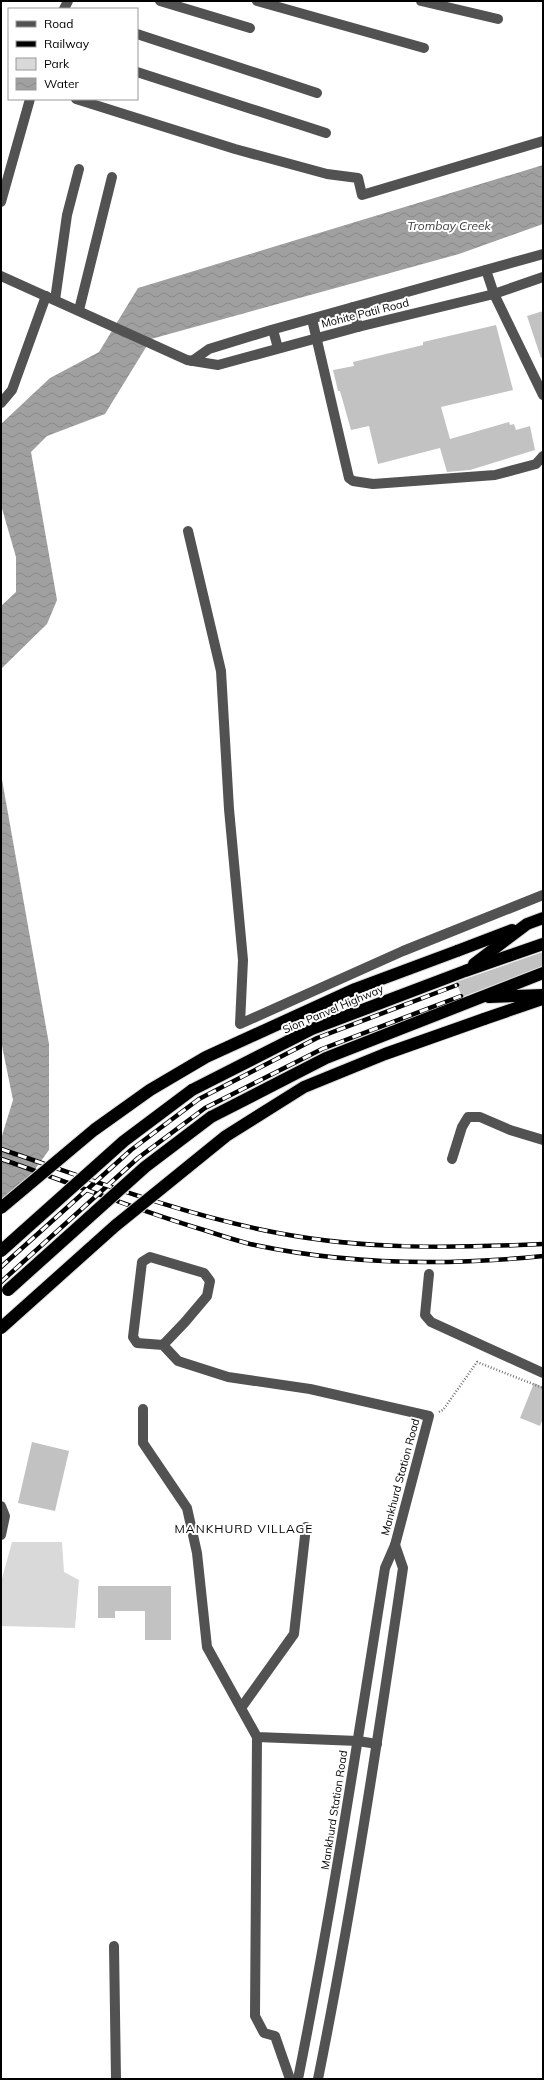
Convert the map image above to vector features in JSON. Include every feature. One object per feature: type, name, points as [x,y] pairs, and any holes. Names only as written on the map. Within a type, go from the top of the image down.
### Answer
[{"type":"highway","points":[[1,1208],[94,1130],[150,1090],[206,1057],[355,989],[543,918]]},
{"type":"highway","points":[[465,971],[527,924]]},
{"type":"highway","points":[[465,971],[539,945]]},
{"type":"highway","name":"Sion Panvel Highway","points":[[1,1251],[124,1141],[192,1090],[312,1029],[465,971]]},
{"type":"highway","points":[[5,1293],[145,1167],[211,1117],[326,1058],[543,973]]},
{"type":"highway","points":[[478,998],[543,995]]},
{"type":"highway","points":[[1,1328],[115,1226],[226,1136],[304,1087],[385,1054],[543,998]]},
{"type":"street","points":[[160,1],[250,28]]},
{"type":"street","points":[[257,1],[424,48]]},
{"type":"street","points":[[421,1],[498,19]]},
{"type":"street","points":[[138,34],[317,93]]},
{"type":"street","points":[[138,72],[326,133]]},
{"type":"street","points":[[1,202],[30,100]]},
{"type":"street","points":[[79,100],[235,149],[327,174],[358,178],[362,194],[543,141]]},
{"type":"street","points":[[1,403],[12,390],[50,298],[67,215],[79,169]]},
{"type":"street","points":[[79,310],[112,177]]},
{"type":"street","points":[[192,361],[209,350],[273,330],[543,254]]},
{"type":"street","points":[[486,270],[494,294],[543,395]]},
{"type":"street","name":"Mohite Patil Road","points":[[1,276],[192,361],[218,365],[358,327],[494,294],[543,277]]},
{"type":"street","points":[[353,307],[358,327]]},
{"type":"street","points":[[312,319],[318,338],[349,478],[354,481],[373,484],[495,474],[536,464],[543,456]]},
{"type":"street","points":[[273,330],[278,348]]},
{"type":"street","points":[[188,531],[221,671],[229,809],[243,960],[240,1024],[403,951],[543,895]]},
{"type":"street","points":[[452,1159],[462,1127],[468,1117],[480,1117],[510,1130],[543,1140]]},
{"type":"street","points":[[163,1345],[207,1296],[210,1281],[204,1273],[150,1258],[142,1262],[133,1337],[137,1343],[163,1345],[178,1361],[228,1377],[310,1389],[429,1416]]},
{"type":"street","points":[[429,1274],[425,1315],[431,1322],[543,1373]]},
{"type":"street","points":[[143,1410],[143,1443],[187,1508],[197,1553],[207,1648],[257,1737],[255,2016],[264,2033],[275,2036],[290,2079]]},
{"type":"street","name":"Mankhurd Station Road","points":[[298,2079],[320,1970],[385,1568],[395,1545],[429,1416]]},
{"type":"street","points":[[1,1506],[6,1516],[1,1535]]},
{"type":"street","points":[[241,1708],[294,1634],[306,1526]]},
{"type":"street","name":"Mankhurd Station Road","points":[[318,2079],[336,1990],[377,1744],[403,1568],[395,1545]]},
{"type":"street","points":[[257,1737],[358,1741],[377,1744]]},
{"type":"street","points":[[114,1946],[116,2079]]},
{"type":"path","points":[[429,1416],[443,1410],[476,1362],[543,1388]]},
{"type":"green space","points":[[12,1542],[62,1542],[64,1572],[79,1580],[75,1628],[1,1626],[1,1582]]},
{"type":"water","name":"Trombay Creek","points":[[543,165],[543,224],[459,254],[151,339],[105,414],[47,436],[31,452],[57,600],[47,624],[1,669],[1,606],[16,592],[16,557],[1,505],[1,424],[50,378],[99,352],[138,288]]},
{"type":"water","points":[[1,774],[49,1044],[49,1150],[9,1205],[1,1213],[1,1139],[13,1100],[1,1041]]},
{"type":"building","points":[[543,311],[543,357],[541,358],[527,316]]},
{"type":"building","points":[[496,325],[513,390],[441,407],[450,439],[509,422],[510,425],[514,424],[516,430],[530,426],[535,450],[470,470],[447,472],[440,448],[378,464],[369,426],[351,430],[340,391],[338,391],[333,370],[354,366],[353,362],[423,345],[423,342]]},
{"type":"building","points":[[543,952],[543,966],[462,997],[456,982]]},
{"type":"building","points":[[534,1383],[543,1387],[543,1418],[540,1426],[520,1418]]},
{"type":"building","points":[[32,1442],[69,1451],[55,1511],[18,1503]]},
{"type":"building","points":[[98,1586],[171,1586],[171,1640],[145,1640],[145,1611],[115,1611],[115,1618],[98,1618]]},
{"type":"railway","points":[[1,1267],[131,1150],[199,1099],[317,1038],[457,985]]},
{"type":"railway","points":[[1,1282],[138,1158],[205,1108],[322,1049],[461,996]]},
{"type":"railway","points":[[1,1149],[138,1196],[207,1217],[311,1239],[377,1245],[444,1247],[543,1244]]},
{"type":"railway","points":[[1,1159],[178,1222],[250,1244],[286,1251],[359,1260],[396,1262],[470,1261],[543,1256]]},
{"type":"district","name":"MANKHURD VILLAGE","points":[[244,1528]]}]
